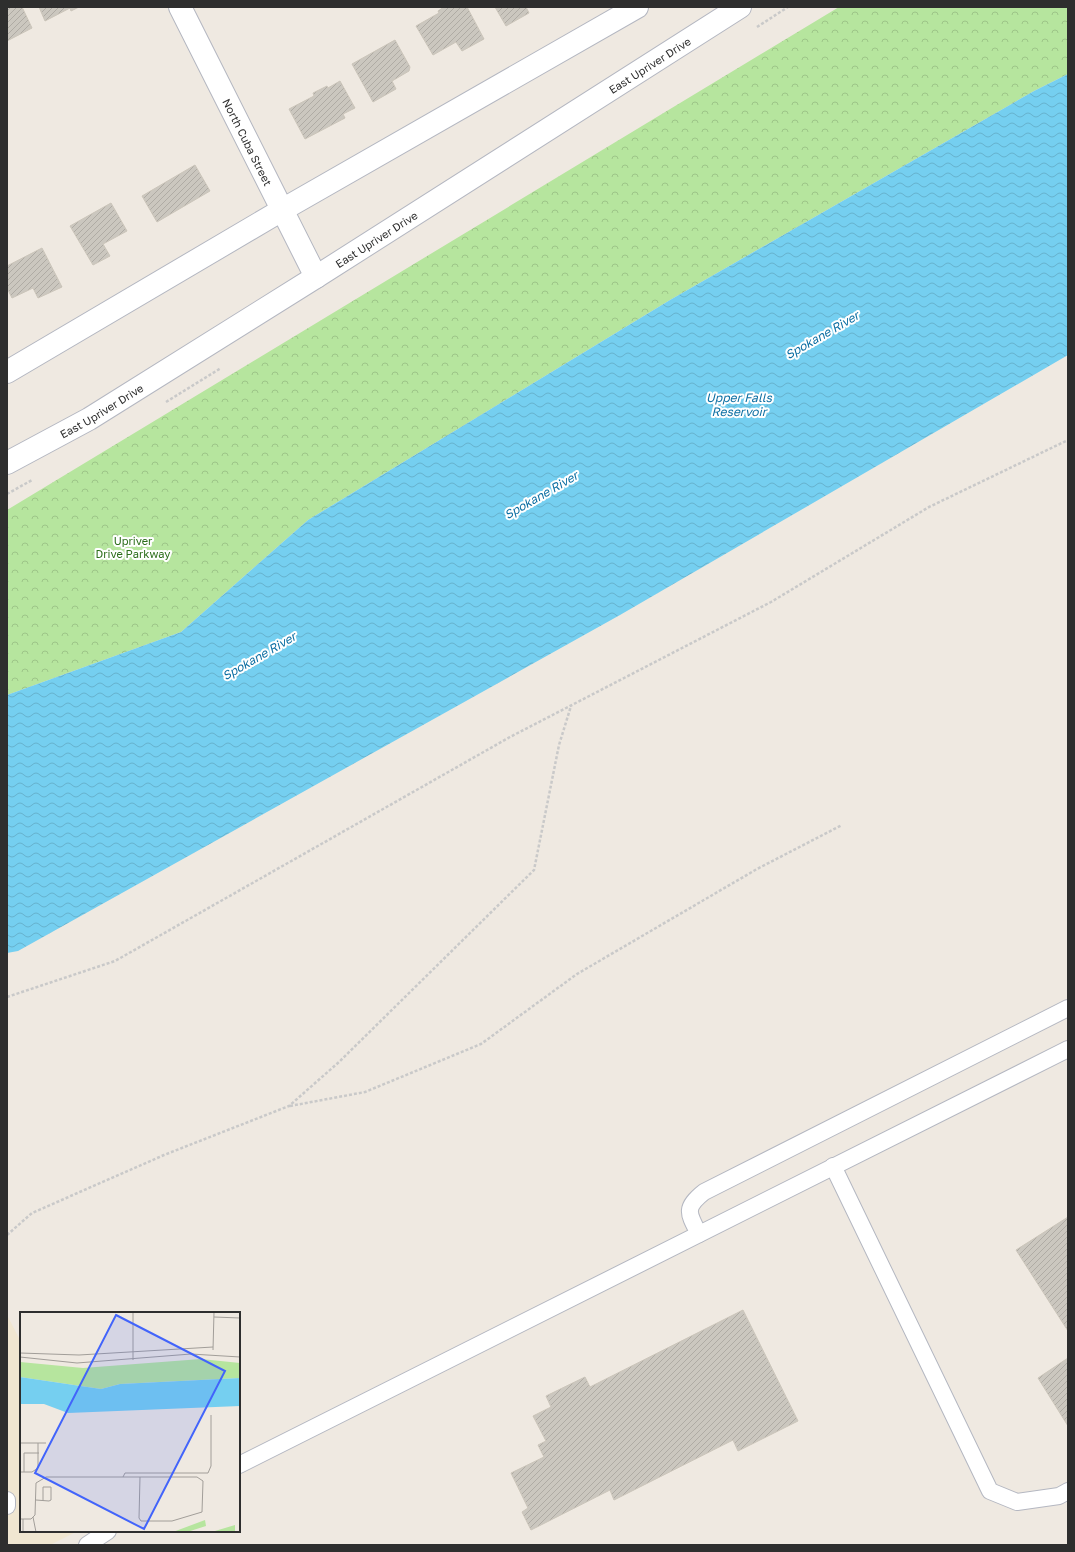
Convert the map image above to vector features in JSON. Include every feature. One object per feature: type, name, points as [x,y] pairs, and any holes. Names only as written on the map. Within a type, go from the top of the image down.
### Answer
[{"type":"street","name":"North Cuba Street","points":[[180,7],[316,276]]},
{"type":"street","points":[[7,372],[282,210],[637,7]]},
{"type":"street","name":"East Upriver Drive","points":[[7,463],[89,419],[740,7]]},
{"type":"lane","points":[[699,1234],[691,1220],[689,1210],[693,1200],[704,1192],[1068,1008]]},
{"type":"lane","points":[[240,1464],[1068,1048]]},
{"type":"lane","points":[[834,1166],[990,1491],[1017,1502],[1059,1496],[1068,1490]]},
{"type":"lane","points":[[7,1500],[7,1506]]},
{"type":"lane","points":[[87,1545],[106,1532]]},
{"type":"path","points":[[7,997],[114,961],[510,737],[771,602],[929,507],[1068,440]]},
{"type":"path","points":[[289,1106],[339,1062],[534,870],[559,745],[571,706]]},
{"type":"path","points":[[7,1235],[32,1213],[164,1155],[289,1106],[365,1092],[481,1044],[576,974],[757,869],[842,826]]},
{"type":"shaded area","points":[[7,1315],[20,1340],[20,1532],[76,1532],[50,1545],[7,1545]]},
{"type":"green space","name":"Upriver Drive Parkway","points":[[839,7],[1068,7],[1068,74],[1034,91],[670,300],[308,520],[181,632],[7,695],[7,510]]},
{"type":"water","name":"Upper Falls Reservoir","points":[[1068,74],[1068,355],[620,615],[18,951],[7,953],[7,695],[181,632],[308,520],[670,300],[1034,91]]},
{"type":"building","points":[[7,7],[22,7],[32,28],[7,41]]},
{"type":"building","points":[[39,7],[79,7],[71,11],[70,8],[45,21]]},
{"type":"building","points":[[444,7],[467,7],[484,39],[462,51],[456,42],[433,55],[416,26],[439,13],[438,11]]},
{"type":"building","points":[[495,7],[526,7],[529,13],[506,26]]},
{"type":"building","points":[[395,40],[410,67],[409,71],[392,81],[396,89],[373,102],[352,64]]},
{"type":"building","points":[[340,81],[355,108],[343,114],[345,118],[305,139],[289,109],[314,96],[313,93],[327,86],[328,88]]},
{"type":"building","points":[[195,165],[210,191],[157,222],[142,196]]},
{"type":"building","points":[[111,203],[127,231],[103,244],[110,256],[93,265],[70,226]]},
{"type":"building","points":[[42,248],[62,287],[38,298],[33,288],[12,298],[7,288],[7,266]]},
{"type":"building","points":[[1068,1217],[1068,1331],[1016,1250]]},
{"type":"building","points":[[743,1310],[798,1421],[738,1451],[733,1440],[614,1500],[610,1490],[531,1530],[522,1512],[528,1508],[511,1473],[544,1457],[538,1445],[546,1441],[533,1416],[551,1407],[546,1396],[585,1377],[590,1387]]},
{"type":"building","points":[[1068,1358],[1068,1426],[1038,1378]]},
{"type":"water label","name":"Spokane River","points":[[822,335]]},
{"type":"water label","name":"Spokane River","points":[[541,495]]},
{"type":"water label","name":"Spokane River","points":[[259,656]]}]
